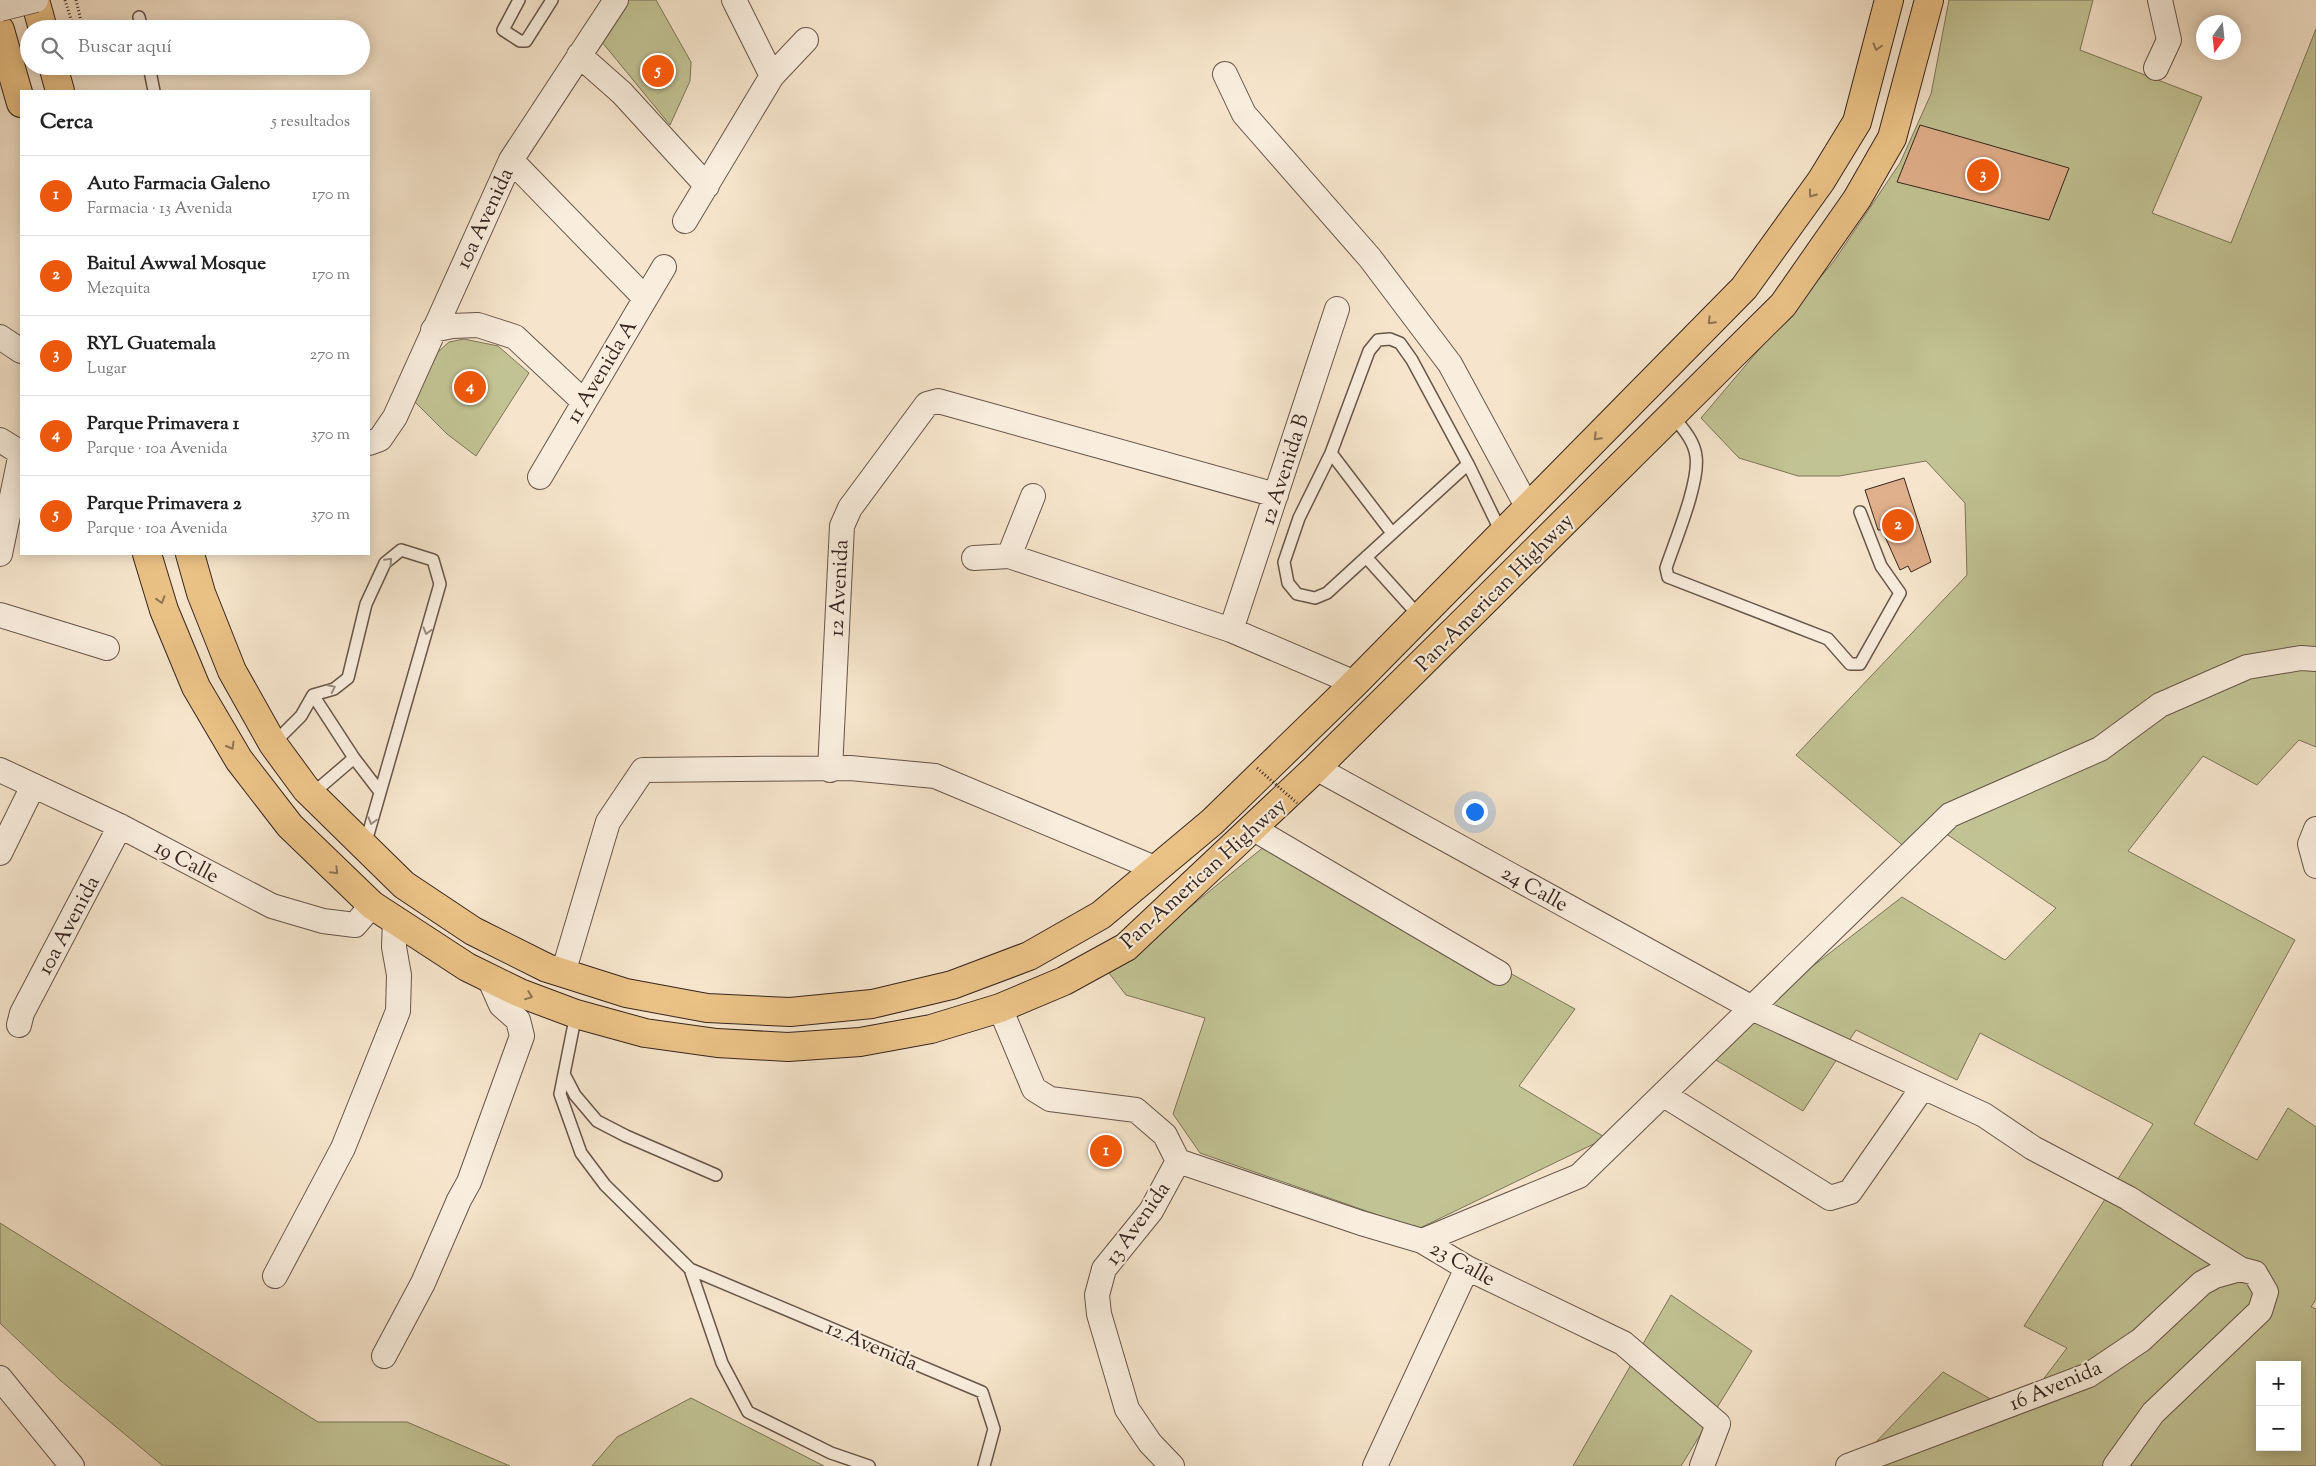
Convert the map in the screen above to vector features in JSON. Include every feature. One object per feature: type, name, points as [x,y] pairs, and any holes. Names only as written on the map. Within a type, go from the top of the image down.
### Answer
[{"type":"highway","points":[[36,0],[41,20]]},
{"type":"highway","name":"Pan-American Highway","points":[[190,555],[201,592],[232,671],[273,744],[312,794],[404,885],[473,931],[547,968],[626,994],[707,1008],[790,1012],[872,1004],[952,985],[1029,956],[1101,915],[1212,822],[1355,683],[1744,288],[1821,181],[1857,122],[1889,0]]},
{"type":"highway","name":"Pan-American Highway","points":[[147,555],[164,610],[196,687],[239,760],[290,826],[372,905],[467,967],[520,993],[576,1014],[646,1032],[708,1042],[788,1047],[860,1042],[922,1030],[1000,1008],[1064,981],[1126,947],[1254,829],[1783,305],[1857,200],[1892,138],[1929,0]]},
{"type":"highway","points":[[0,30],[20,100]]},
{"type":"highway","points":[[56,75],[60,90]]},
{"type":"street","points":[[0,9],[36,0]]},
{"type":"street","name":"10a Avenida","points":[[370,443],[380,439],[388,430],[511,160],[616,0]]},
{"type":"street","points":[[734,0],[772,76]]},
{"type":"street","points":[[2156,68],[2170,40],[2160,0]]},
{"type":"street","points":[[685,221],[772,76],[806,40]]},
{"type":"street","points":[[579,55],[622,93],[707,186]]},
{"type":"street","points":[[1226,74],[1244,114],[1370,258],[1450,364],[1528,508]]},
{"type":"street","points":[[511,160],[645,298]]},
{"type":"street","name":"11 Avenida A","points":[[540,477],[582,401],[664,267]]},
{"type":"street","name":"12 Avenida B","points":[[1231,630],[1336,309]]},
{"type":"street","points":[[432,330],[452,326],[478,325],[515,337],[582,401]]},
{"type":"street","points":[[0,337],[20,351]]},
{"type":"street","name":"12 Avenida","points":[[830,770],[842,526],[850,508],[927,404],[938,401],[1276,495]]},
{"type":"street","points":[[0,440],[20,452]]},
{"type":"street","points":[[0,554],[20,458]]},
{"type":"street","points":[[1009,556],[1033,496]]},
{"type":"street","points":[[974,558],[1009,556],[1231,630],[1355,683]]},
{"type":"street","points":[[0,615],[107,648]]},
{"type":"street","points":[[1422,1241],[1579,1176],[1754,1008],[1950,815],[2100,749],[2160,705],[2247,667],[2301,658],[2316,660]]},
{"type":"street","points":[[564,973],[608,822],[643,770],[830,770],[850,768],[935,776],[1156,869]]},
{"type":"street","name":"24 Calle","points":[[1316,768],[1754,1008],[1984,1115],[2033,1148],[2128,1198],[2240,1270],[2255,1273],[2262,1282],[2266,1292],[2260,1311],[2153,1413],[2114,1466]]},
{"type":"street","name":"19 Calle","points":[[0,770],[120,826],[272,906],[323,921],[355,925],[372,905]]},
{"type":"street","points":[[0,853],[33,786]]},
{"type":"street","name":"10a Avenida","points":[[19,1025],[22,1013],[120,826]]},
{"type":"street","points":[[1254,829],[1499,973]]},
{"type":"street","points":[[2316,829],[2310,844],[2316,866]]},
{"type":"street","points":[[275,1276],[343,1148],[398,1011],[399,975],[394,947],[395,920]]},
{"type":"street","points":[[384,1356],[423,1283],[459,1200],[469,1182],[522,1036],[518,1020],[500,1005],[489,978]]},
{"type":"street","name":"13 Avenida","points":[[1000,1008],[1034,1089],[1050,1099],[1136,1110],[1165,1136],[1178,1161],[1151,1211],[1104,1269],[1097,1294],[1098,1314],[1127,1408],[1150,1443],[1172,1466]]},
{"type":"street","points":[[1664,1095],[1830,1198],[1850,1192],[1923,1087]]},
{"type":"street","name":"23 Calle","points":[[1178,1161],[1361,1223],[1422,1241],[1467,1268],[1623,1343],[1718,1424],[1702,1466]]},
{"type":"street","points":[[1375,1466],[1467,1268]]},
{"type":"street","name":"16 Avenida","points":[[1848,1466],[2089,1375],[2141,1340],[2202,1283],[2214,1276],[2240,1270]]},
{"type":"street","points":[[0,1378],[72,1466]]},
{"type":"lane","points":[[519,0],[503,30],[520,41],[526,42],[552,0]]},
{"type":"lane","points":[[151,75],[154,90]]},
{"type":"lane","points":[[1468,464],[1327,593],[1315,598],[1298,594],[1288,582],[1284,562],[1300,518],[1331,453],[1369,351],[1378,340],[1390,339],[1400,343],[1412,360],[1468,464],[1502,534]]},
{"type":"lane","points":[[1673,416],[1693,445],[1696,457],[1696,474],[1666,568],[1668,577],[1828,639],[1850,664],[1860,664],[1900,593],[1881,566],[1860,512]]},
{"type":"lane","points":[[1331,453],[1392,534]]},
{"type":"lane","points":[[273,744],[301,716],[313,695],[334,689],[348,678],[366,604],[385,563],[401,550],[434,560],[440,584],[365,845]]},
{"type":"lane","points":[[1366,557],[1420,617]]},
{"type":"lane","points":[[313,695],[354,758],[380,792]]},
{"type":"lane","points":[[312,794],[354,758]]},
{"type":"lane","name":"12 Avenida","points":[[576,1014],[560,1094],[581,1153],[605,1185],[690,1269],[982,1392],[994,1429],[984,1466]]},
{"type":"lane","points":[[564,1074],[575,1096],[596,1121],[716,1175]]},
{"type":"lane","name":"12 Avenida","points":[[690,1269],[722,1363],[748,1412],[831,1453],[869,1466]]},
{"type":"path","points":[[65,0],[71,20]]},
{"type":"path","points":[[76,0],[82,20]]},
{"type":"path","points":[[1257,768],[1297,802]]},
{"type":"green space","points":[[626,0],[656,0],[691,62],[690,81],[670,125],[597,36]]},
{"type":"green space","points":[[1949,0],[2093,0],[2080,50],[2202,97],[2152,213],[2231,243],[2316,29],[2316,747],[2299,740],[2257,785],[2203,756],[2128,851],[2295,940],[2194,1124],[2257,1160],[2288,1108],[2316,1127],[2316,1299],[2311,1307],[2316,1309],[2316,1466],[1853,1466],[1943,1372],[2017,1414],[2067,1348],[2024,1326],[2153,1124],[1980,1033],[1957,1080],[1856,1030],[1803,1111],[1702,1052],[1902,897],[2005,960],[2056,908],[1930,823],[1907,849],[1796,755],[1967,575],[1965,503],[1926,461],[1839,476],[1798,476],[1739,458],[1701,418],[1834,261],[1900,163],[1931,94]]},
{"type":"green space","points":[[464,339],[498,346],[529,373],[476,456],[447,434],[414,401],[438,352],[449,342]]},
{"type":"green space","points":[[1271,841],[1575,1009],[1519,1086],[1606,1138],[1418,1229],[1200,1153],[1173,1114],[1205,1018],[1126,995],[1109,973]]},
{"type":"green space","points":[[0,1223],[318,1422],[407,1422],[510,1466],[163,1466],[61,1381],[0,1323]]},
{"type":"green space","points":[[1671,1295],[1752,1351],[1681,1466],[1573,1466]]},
{"type":"green space","points":[[691,1398],[824,1466],[592,1466],[617,1437]]},
{"type":"building","points":[[1920,125],[2069,168],[2049,220],[1897,182]]},
{"type":"building","points":[[1904,478],[1931,562],[1911,572],[1908,566],[1900,570],[1882,530],[1878,530],[1865,490]]},
{"type":"place","name":"Parque Primavera 2","points":[[658,71]]},
{"type":"place","name":"RYL Guatemala","points":[[1983,175]]},
{"type":"place","name":"Parque Primavera 1","points":[[470,387]]},
{"type":"place","name":"Baitul Awwal Mosque","points":[[1898,525]]},
{"type":"place","name":"Auto Farmacia Galeno","points":[[1106,1151]]}]
